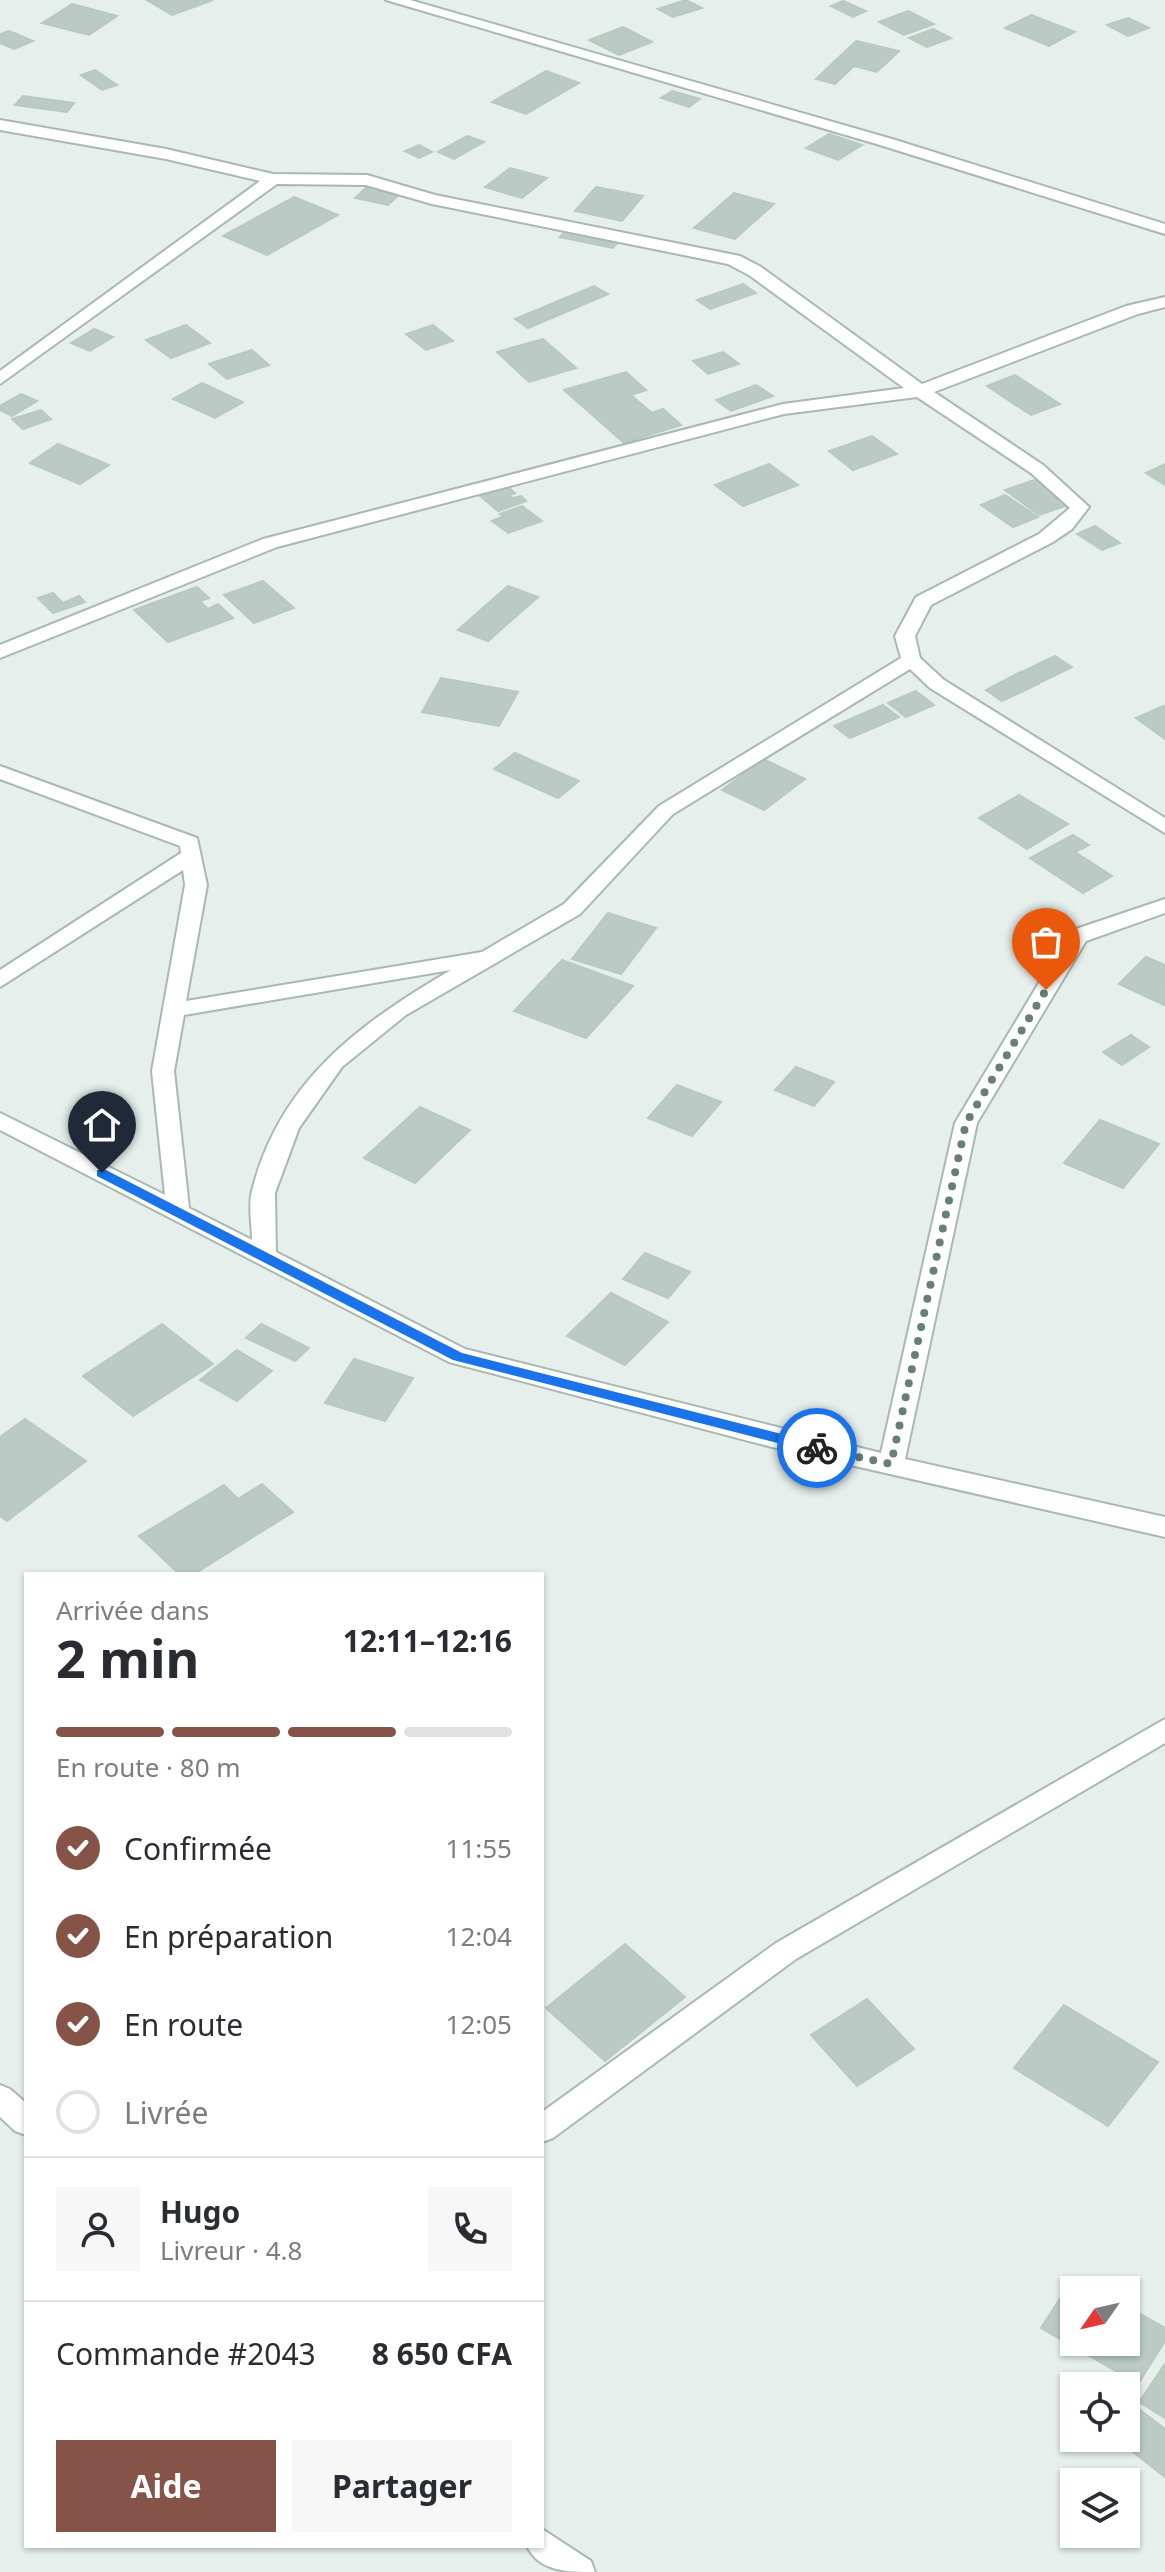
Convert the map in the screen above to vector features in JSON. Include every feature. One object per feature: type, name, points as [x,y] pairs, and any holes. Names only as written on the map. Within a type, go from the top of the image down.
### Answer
[{"type":"street","points":[[394,0],[886,142],[1165,229]]},
{"type":"street","points":[[0,125],[166,154],[273,179],[367,180],[432,199],[734,260],[1037,469],[1080,507],[1065,525],[1046,538],[923,601],[905,636],[911,660],[937,684],[1165,827]]},
{"type":"street","points":[[0,379],[273,179]]},
{"type":"street","points":[[0,652],[270,543],[783,409],[920,391],[1132,310],[1165,302]]},
{"type":"street","points":[[264,1256],[263,1193],[288,1127],[334,1062],[398,1010],[498,955],[572,909],[666,810],[911,660]]},
{"type":"street","points":[[0,772],[190,842],[196,885],[163,1071],[178,1212]]},
{"type":"street","points":[[0,980],[192,855]]},
{"type":"street","points":[[891,1464],[966,1123],[1078,936],[1165,906]]},
{"type":"street","points":[[174,1010],[498,955]]},
{"type":"street","points":[[0,1121],[458,1356],[772,1438],[1165,1527]]},
{"type":"street","points":[[544,2128],[786,1951],[1165,1730]]},
{"type":"street","points":[[0,2098],[24,2120]]},
{"type":"street","points":[[544,2546],[579,2572]]},
{"type":"building","points":[[147,0],[213,0],[172,15]]},
{"type":"building","points":[[686,0],[702,8],[673,17],[658,9]]},
{"type":"building","points":[[843,1],[866,11],[853,17],[831,6]]},
{"type":"building","points":[[72,4],[117,16],[89,35],[42,23]]},
{"type":"building","points":[[908,11],[934,24],[904,35],[879,22]]},
{"type":"building","points":[[1031,15],[1075,32],[1049,46],[1005,28]]},
{"type":"building","points":[[1128,18],[1149,28],[1128,36],[1107,25]]},
{"type":"building","points":[[623,27],[652,42],[619,55],[589,40]]},
{"type":"building","points":[[933,29],[951,38],[927,47],[909,38]]},
{"type":"building","points":[[9,31],[33,41],[14,49],[0,43],[0,34]]},
{"type":"building","points":[[856,41],[899,51],[877,72],[854,66],[835,84],[816,79]]},
{"type":"building","points":[[95,70],[117,85],[102,90],[81,75]]},
{"type":"building","points":[[546,71],[579,83],[526,114],[492,102]]},
{"type":"building","points":[[672,91],[700,99],[689,107],[661,98]]},
{"type":"building","points":[[23,96],[74,103],[67,112],[15,105]]},
{"type":"building","points":[[829,134],[862,145],[838,160],[806,148]]},
{"type":"building","points":[[467,136],[484,142],[454,159],[438,152]]},
{"type":"building","points":[[419,145],[432,152],[419,158],[405,151]]},
{"type":"building","points":[[510,168],[547,178],[522,198],[485,187]]},
{"type":"building","points":[[370,184],[402,192],[388,205],[355,198]]},
{"type":"building","points":[[596,187],[643,196],[622,221],[575,211]]},
{"type":"building","points":[[734,193],[774,204],[735,239],[694,228]]},
{"type":"building","points":[[294,197],[338,215],[267,255],[223,236]]},
{"type":"building","points":[[566,230],[620,240],[613,248],[560,237]]},
{"type":"building","points":[[743,284],[756,293],[710,309],[697,300]]},
{"type":"building","points":[[594,286],[608,294],[528,328],[515,319]]},
{"type":"building","points":[[186,325],[210,343],[171,358],[146,340]]},
{"type":"building","points":[[433,325],[453,341],[426,350],[406,334]]},
{"type":"building","points":[[94,329],[113,337],[90,351],[71,343]]},
{"type":"building","points":[[543,339],[576,368],[529,382],[497,352]]},
{"type":"building","points":[[252,350],[269,365],[227,379],[209,364]]},
{"type":"building","points":[[723,352],[739,364],[708,374],[693,361]]},
{"type":"building","points":[[626,372],[646,390],[631,395],[652,413],[663,409],[681,425],[624,443],[564,390]]},
{"type":"building","points":[[1015,375],[1060,404],[1031,415],[987,386]]},
{"type":"building","points":[[202,383],[243,402],[215,418],[173,399]]},
{"type":"building","points":[[756,385],[773,396],[731,411],[716,400]]},
{"type":"building","points":[[21,394],[37,401],[12,416],[0,410],[0,406]]},
{"type":"building","points":[[41,410],[51,419],[23,429],[12,419]]},
{"type":"building","points":[[872,436],[897,454],[853,470],[829,451]]},
{"type":"building","points":[[58,444],[109,465],[80,484],[30,463]]},
{"type":"building","points":[[769,464],[798,485],[743,506],[715,485]]},
{"type":"building","points":[[1165,464],[1165,485],[1146,473]]},
{"type":"building","points":[[1037,479],[1071,504],[1039,515],[1005,490]]},
{"type":"building","points":[[508,487],[515,493],[509,495],[513,498],[521,496],[526,501],[498,511],[480,496]]},
{"type":"building","points":[[1005,495],[1038,517],[1013,527],[981,505]]},
{"type":"building","points":[[522,506],[542,521],[508,533],[492,521],[504,516],[500,514]]},
{"type":"building","points":[[1095,526],[1120,543],[1102,550],[1077,534]]},
{"type":"building","points":[[263,581],[294,608],[254,623],[224,595]]},
{"type":"building","points":[[508,586],[538,597],[488,641],[458,630]]},
{"type":"building","points":[[197,587],[209,598],[200,601],[208,609],[218,604],[233,618],[168,642],[134,610]]},
{"type":"building","points":[[53,593],[63,603],[79,596],[85,602],[53,613],[38,598]]},
{"type":"building","points":[[1055,656],[1072,667],[1039,683],[1022,672]]},
{"type":"building","points":[[1020,672],[1038,684],[1002,701],[986,690]]},
{"type":"building","points":[[441,678],[518,692],[499,726],[422,712]]},
{"type":"building","points":[[916,691],[934,705],[906,717],[888,703]]},
{"type":"building","points":[[883,705],[899,717],[850,738],[834,726]]},
{"type":"building","points":[[1165,707],[1165,739],[1136,718]]},
{"type":"building","points":[[515,753],[579,781],[558,798],[494,769]]},
{"type":"building","points":[[763,759],[805,779],[764,810],[722,790]]},
{"type":"building","points":[[1019,795],[1068,824],[1027,849],[979,818]]},
{"type":"building","points":[[1073,835],[1089,845],[1075,852],[1112,876],[1083,893],[1030,858]]},
{"type":"building","points":[[608,913],[656,928],[621,974],[572,959]]},
{"type":"building","points":[[1146,957],[1165,965],[1164,1005],[1119,984]]},
{"type":"building","points":[[562,960],[633,986],[586,1038],[514,1011]]},
{"type":"building","points":[[1131,1035],[1149,1047],[1122,1065],[1103,1052]]},
{"type":"building","points":[[796,1067],[834,1082],[814,1106],[775,1090]]},
{"type":"building","points":[[677,1085],[721,1102],[692,1136],[648,1118]]},
{"type":"building","points":[[420,1107],[470,1130],[415,1183],[364,1158]]},
{"type":"building","points":[[1100,1120],[1159,1144],[1123,1188],[1064,1163]]},
{"type":"building","points":[[645,1253],[690,1272],[668,1298],[623,1279]]},
{"type":"building","points":[[611,1293],[668,1322],[625,1365],[567,1336]]},
{"type":"building","points":[[162,1324],[213,1364],[133,1416],[83,1376]]},
{"type":"building","points":[[261,1324],[309,1348],[295,1361],[246,1338]]},
{"type":"building","points":[[237,1350],[272,1371],[237,1401],[200,1380]]},
{"type":"building","points":[[354,1359],[413,1378],[385,1421],[325,1403]]},
{"type":"building","points":[[25,1419],[86,1461],[7,1521],[0,1516],[0,1437]]},
{"type":"building","points":[[262,1484],[293,1512],[197,1572],[177,1572],[139,1536],[224,1485],[238,1499]]},
{"type":"building","points":[[625,1944],[685,1997],[605,2061],[546,2008]]},
{"type":"building","points":[[867,1999],[914,2049],[857,2086],[811,2035]]},
{"type":"building","points":[[1064,2005],[1158,2062],[1108,2126],[1014,2068]]},
{"type":"building","points":[[1060,2299],[1060,2339],[1041,2328]]},
{"type":"building","points":[[1140,2314],[1165,2328],[1165,2341],[1140,2381],[1140,2372],[1117,2372],[1090,2356],[1140,2356]]},
{"type":"building","points":[[1165,2364],[1165,2418],[1140,2401]]},
{"type":"building","points":[[1140,2410],[1165,2429],[1165,2477],[1133,2452],[1140,2452]]},
{"type":"way so far","points":[[817,1448],[891,1464],[966,1123],[1046,990]]},
{"type":"route","points":[[102,1173],[458,1356],[817,1448]]}]
